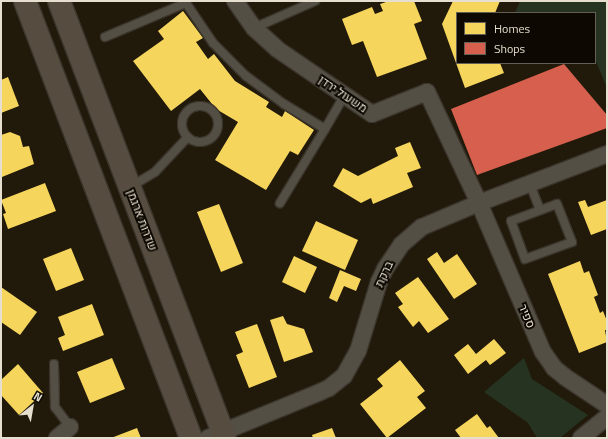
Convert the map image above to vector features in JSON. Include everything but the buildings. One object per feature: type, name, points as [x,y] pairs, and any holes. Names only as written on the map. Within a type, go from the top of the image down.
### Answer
[{"type":"street","points":[[25,1],[191,438]]},
{"type":"street","name":"שדרות ארגמן","points":[[59,1],[130,188],[219,436]]},
{"type":"street","name":"משעול ירדן","points":[[235,1],[254,28],[287,56],[372,114],[427,92],[479,203]]},
{"type":"street","name":"ברקת","points":[[219,436],[320,392],[344,376],[354,360],[362,341],[379,282],[392,256],[401,245],[422,227],[479,203],[607,154]]},
{"type":"street","name":"ספיר","points":[[479,203],[543,352],[554,368],[565,377],[604,397]]},
{"type":"street","points":[[581,438],[607,417]]},
{"type":"street","points":[[57,438],[70,427]]},
{"type":"lane","points":[[254,28],[315,1]]},
{"type":"lane","points":[[105,37],[186,2],[213,43],[246,76],[284,104],[325,129]]},
{"type":"lane","points":[[280,203],[345,95]]},
{"type":"lane","points":[[195,106],[209,108],[214,113],[217,123],[213,136],[201,141],[188,137],[182,128],[184,114],[195,106]]},
{"type":"lane","points":[[130,188],[154,172],[188,137]]},
{"type":"lane","points":[[530,184],[540,210]]},
{"type":"lane","points":[[557,204],[572,242],[525,259],[511,221],[540,210],[557,204]]},
{"type":"lane","points":[[54,364],[56,407],[70,427]]},
{"type":"green space","points":[[520,1],[607,1],[607,88],[596,61],[596,12],[515,12]]},
{"type":"green space","points":[[524,358],[532,379],[588,415],[560,438],[537,438],[528,423],[484,392]]}]
